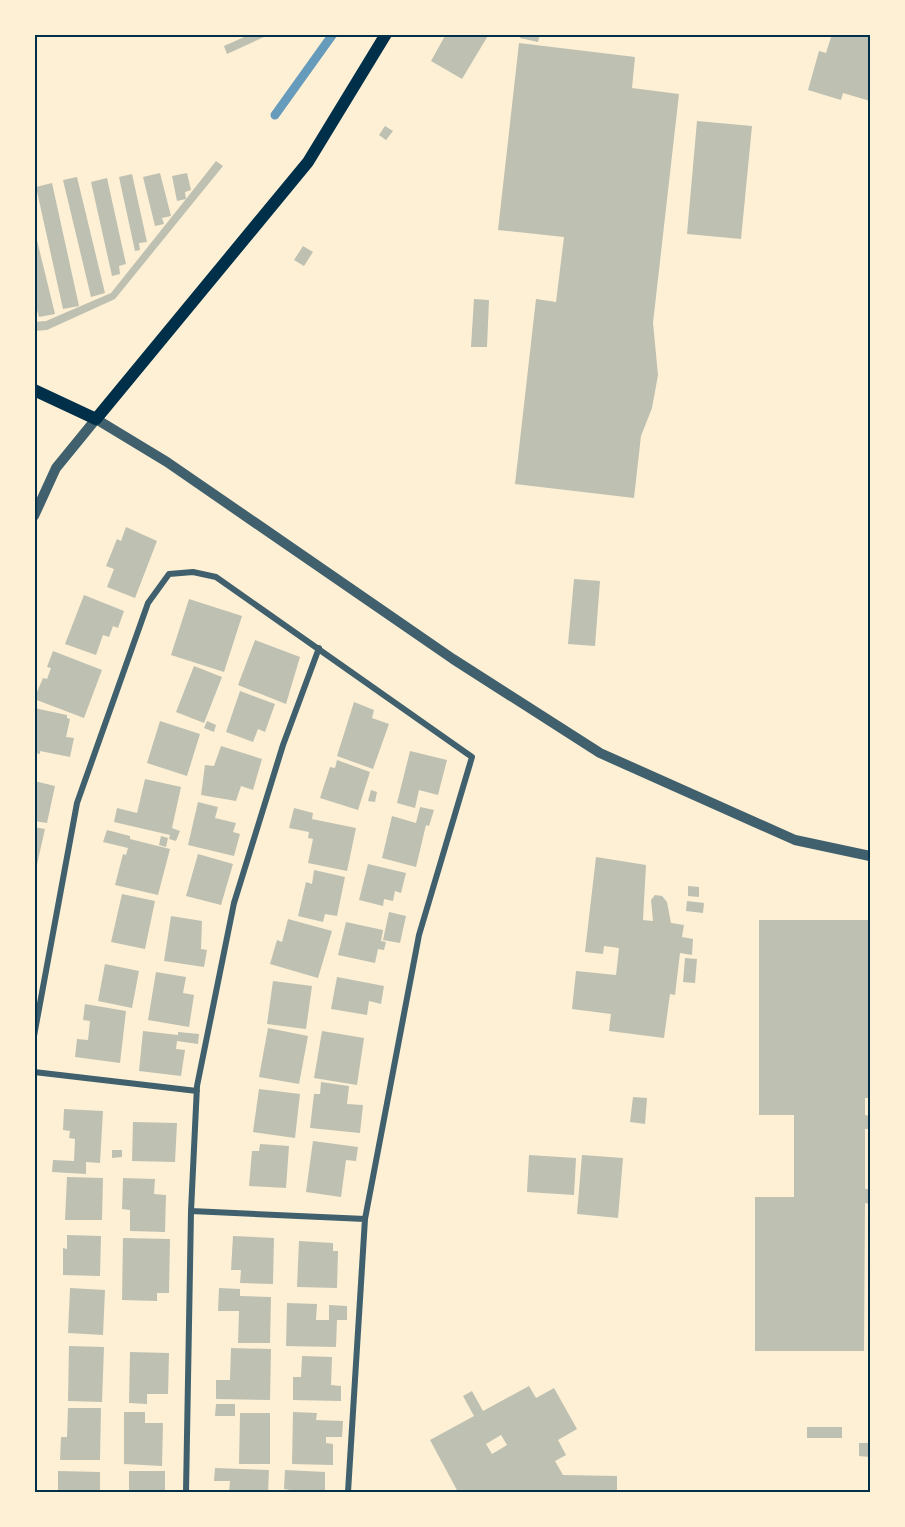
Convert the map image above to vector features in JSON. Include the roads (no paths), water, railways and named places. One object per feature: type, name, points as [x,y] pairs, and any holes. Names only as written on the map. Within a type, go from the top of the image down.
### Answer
[{"type":"main road","points":[[34,390],[96,419],[308,162],[386,34]]},
{"type":"street","points":[[34,516],[56,468],[96,419],[176,469],[453,659],[600,753],[795,840],[870,856]]},
{"type":"street","points":[[34,1036],[77,803],[148,603],[169,574],[193,572],[216,577],[471,756],[418,935],[365,1219],[348,1492]]},
{"type":"street","points":[[186,1492],[191,1211],[197,1091],[234,903],[283,745],[319,648]]},
{"type":"street","points":[[34,1072],[197,1091]]},
{"type":"street","points":[[191,1211],[365,1219]]},
{"type":"waterway","points":[[275,115],[333,34]]}]
